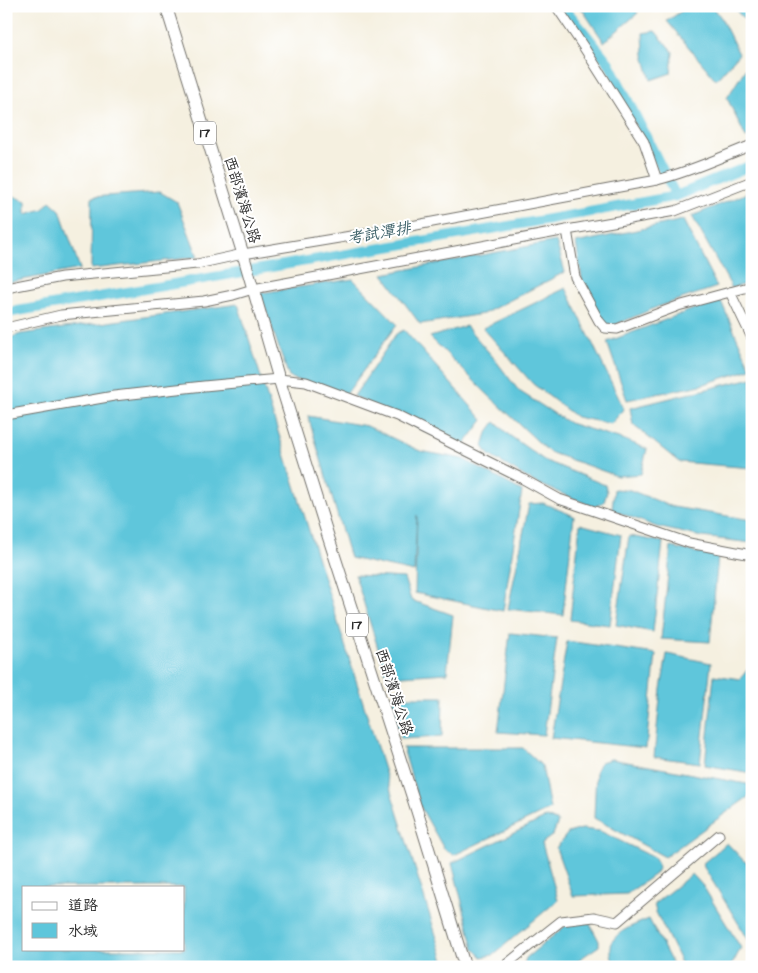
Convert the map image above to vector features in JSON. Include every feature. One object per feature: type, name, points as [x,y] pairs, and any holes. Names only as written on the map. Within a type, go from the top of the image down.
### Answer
[{"type":"main road","name":"西部濱海公路","points":[[166,6],[243,256]]},
{"type":"main road","name":"17","points":[[243,256],[252,286]]},
{"type":"main road","name":"西部濱海公路","points":[[252,286],[326,529],[465,967]]},
{"type":"lane","points":[[556,6],[644,142],[657,180]]},
{"type":"lane","points":[[6,288],[62,277],[197,264],[657,180],[690,170],[752,145]]},
{"type":"lane","points":[[6,328],[61,315],[204,301],[233,295],[252,286],[675,211],[752,181]]},
{"type":"lane","points":[[567,230],[575,277],[599,321],[605,328],[617,329],[678,306],[752,286]]},
{"type":"lane","points":[[730,292],[752,338]]},
{"type":"lane","points":[[6,415],[114,396],[204,386],[280,378],[306,382],[397,416],[559,499],[689,543],[752,555]]},
{"type":"lane","points":[[502,967],[561,921],[594,917],[617,922],[719,835]]},
{"type":"water","points":[[580,6],[633,6],[638,13],[604,42]]},
{"type":"water","points":[[689,6],[711,6],[720,16],[739,54],[716,80],[667,21]]},
{"type":"water","points":[[734,6],[752,6],[752,26],[739,14]]},
{"type":"water","points":[[655,31],[673,52],[671,73],[651,80],[644,55],[643,33]]},
{"type":"water","points":[[746,68],[752,75],[752,136],[746,138],[727,98]]},
{"type":"water","points":[[752,191],[752,282],[732,288],[692,216]]},
{"type":"water","points":[[160,192],[177,202],[198,257],[91,269],[92,197]]},
{"type":"water","points":[[6,193],[26,201],[26,214],[43,209],[50,201],[60,210],[80,269],[6,283]]},
{"type":"water","points":[[683,220],[717,287],[657,307],[608,328],[584,291],[576,243]]},
{"type":"water","points":[[556,241],[565,272],[483,314],[420,324],[383,274]]},
{"type":"water","points":[[353,279],[397,324],[345,396],[289,377],[260,293]]},
{"type":"water","points":[[566,288],[624,409],[611,424],[576,417],[533,384],[483,328]]},
{"type":"water","points":[[720,299],[751,369],[701,385],[627,400],[607,342]]},
{"type":"water","points":[[238,304],[446,967],[6,967],[6,339],[21,334]]},
{"type":"water","points":[[466,326],[519,391],[569,423],[625,440],[647,449],[641,474],[617,476],[549,452],[430,337]]},
{"type":"water","points":[[404,330],[483,420],[461,449],[354,396],[396,334]]},
{"type":"water","points":[[752,378],[752,468],[679,462],[633,425],[630,408]]},
{"type":"water","points":[[308,416],[367,426],[420,451],[463,459],[522,491],[503,611],[415,593],[417,515],[414,572],[350,558]]},
{"type":"water","points":[[495,422],[509,435],[544,460],[605,485],[607,492],[604,502],[594,507],[534,482],[489,455],[483,446],[487,433]]},
{"type":"water","points":[[614,489],[630,490],[673,507],[752,520],[752,543],[702,537],[657,527],[612,510]]},
{"type":"water","points":[[543,503],[574,516],[563,615],[508,609],[529,504]]},
{"type":"water","points":[[580,524],[621,535],[610,625],[570,620]]},
{"type":"water","points":[[629,536],[663,542],[653,632],[616,625]]},
{"type":"water","points":[[671,547],[718,557],[710,642],[661,639]]},
{"type":"water","points":[[355,575],[404,578],[411,600],[453,615],[447,673],[387,677]]},
{"type":"water","points":[[510,633],[557,638],[544,735],[498,732]]},
{"type":"water","points":[[567,641],[656,654],[646,748],[551,738]]},
{"type":"water","points":[[667,654],[711,663],[700,763],[654,757],[661,689]]},
{"type":"water","points":[[752,664],[752,773],[705,765],[714,675],[740,679]]},
{"type":"water","points":[[392,697],[443,697],[442,737],[401,739],[392,711]]},
{"type":"water","points":[[403,748],[523,748],[542,766],[550,809],[454,855],[444,849],[420,806]]},
{"type":"water","points":[[611,759],[752,785],[752,794],[665,857],[594,818],[596,771],[601,762]]},
{"type":"water","points":[[547,817],[558,822],[553,835],[542,843],[558,900],[493,955],[482,957],[474,949],[452,863]]},
{"type":"water","points":[[582,829],[600,831],[655,858],[659,867],[655,874],[627,894],[573,896],[556,848],[568,833]]},
{"type":"water","points":[[727,843],[744,861],[752,865],[751,944],[702,864]]},
{"type":"water","points":[[692,874],[703,886],[741,948],[729,967],[683,967],[656,912],[654,904]]},
{"type":"water","points":[[649,919],[674,967],[615,967],[611,950],[612,942],[626,929]]},
{"type":"water","points":[[570,922],[589,922],[599,941],[599,946],[568,967],[525,967],[526,958]]},
{"type":"waterway","points":[[563,6],[609,63],[676,196]]},
{"type":"waterway","name":"考試潭排","points":[[6,313],[676,196],[752,165]]}]
